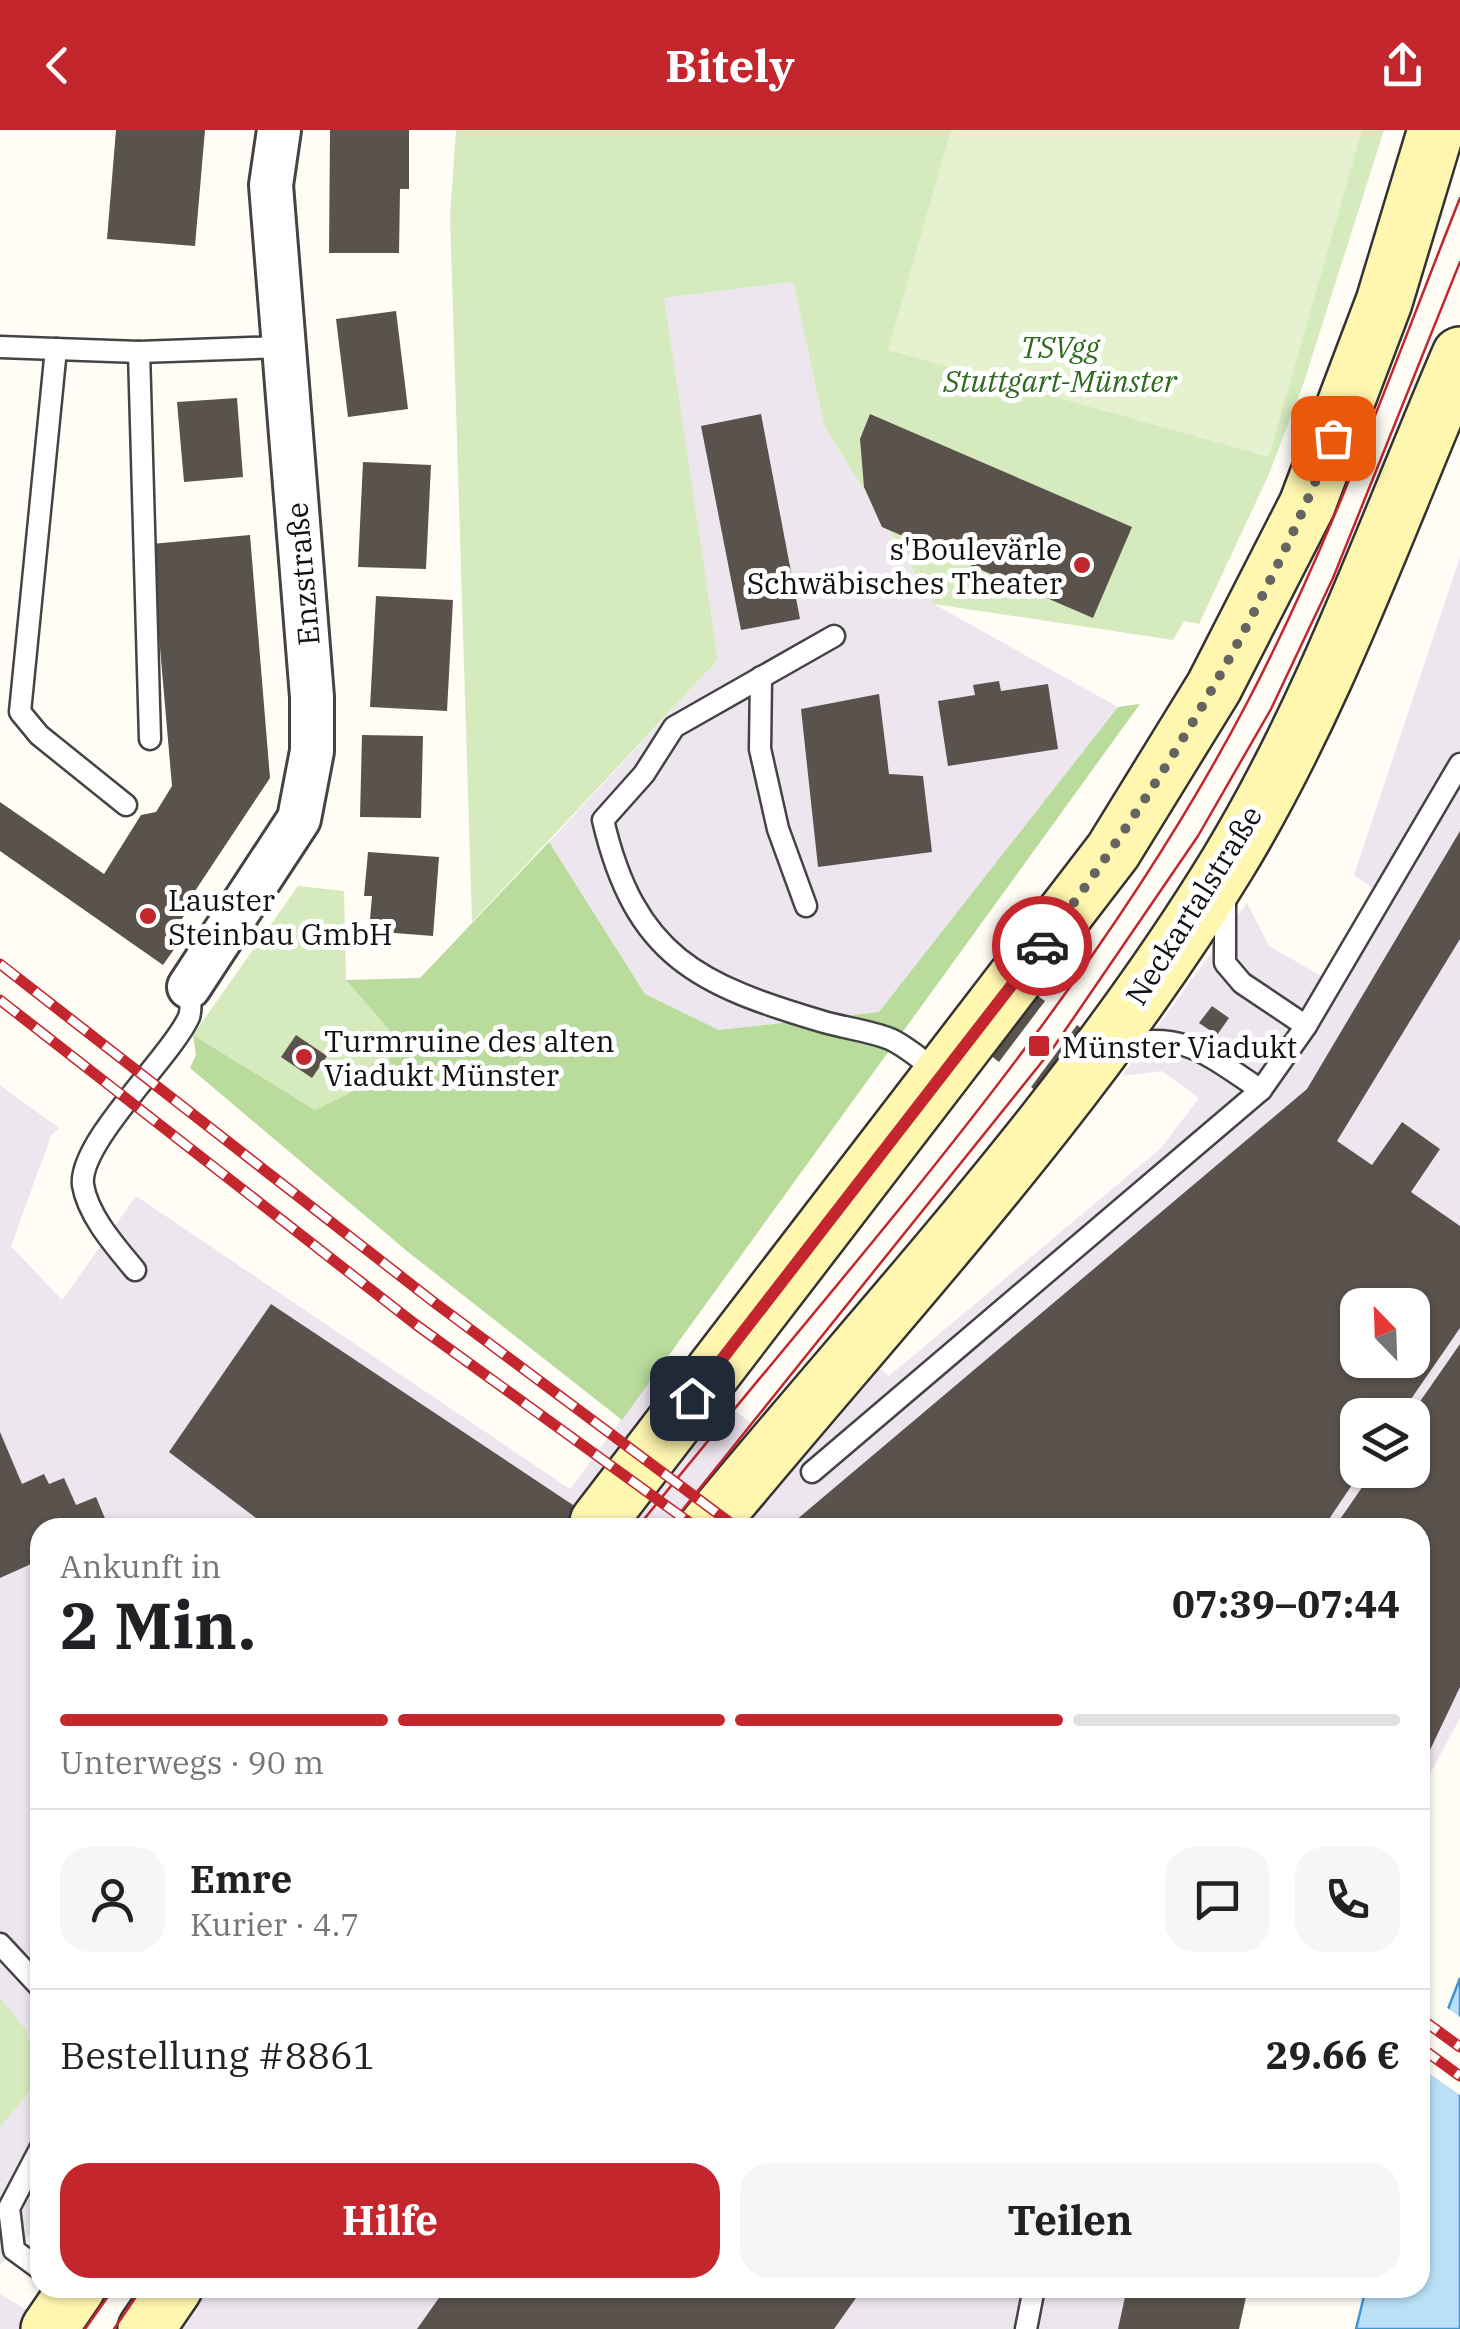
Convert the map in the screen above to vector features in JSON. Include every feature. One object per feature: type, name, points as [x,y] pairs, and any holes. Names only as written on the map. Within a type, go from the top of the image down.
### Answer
[{"type":"main road","points":[[601,1518],[1112,851],[1214,687],[1307,505],[1384,302],[1436,130]]},
{"type":"main road","name":"Neckartalstraße","points":[[715,1518],[957,1234],[1099,1051],[1228,862],[1326,672],[1460,356]]},
{"type":"main road","points":[[146,2329],[167,2298]]},
{"type":"street","name":"Enzstraße","points":[[189,986],[299,820],[312,751],[312,697],[271,185],[280,130]]},
{"type":"lane","points":[[0,347],[139,352],[281,346]]},
{"type":"lane","points":[[56,349],[20,712],[38,735],[126,804]]},
{"type":"lane","points":[[139,352],[150,739]]},
{"type":"lane","points":[[834,636],[674,727],[644,774],[603,820],[614,868],[661,943],[710,983],[777,1008],[891,1040],[943,1076]]},
{"type":"lane","points":[[761,677],[760,748],[778,830],[806,906]]},
{"type":"lane","points":[[812,1472],[1261,1090],[1306,1026],[1460,764]]},
{"type":"lane","points":[[1203,945],[1228,862]]},
{"type":"lane","points":[[1228,862],[1222,931],[1225,963],[1242,983],[1306,1026]]},
{"type":"lane","points":[[135,1270],[108,1238],[83,1187],[84,1169],[115,1118],[190,1015],[189,986]]},
{"type":"lane","points":[[1099,1051],[1150,1023]]},
{"type":"lane","points":[[1099,1051],[1144,1039],[1172,1039],[1192,1046],[1261,1090]]},
{"type":"lane","points":[[0,1944],[30,1976]]},
{"type":"lane","points":[[30,2168],[9,2208],[14,2250],[30,2265]]},
{"type":"lane","points":[[1026,2329],[1032,2298]]},
{"type":"shaded area","points":[[793,282],[824,425],[934,604],[1118,707],[880,1012],[719,1030],[645,994],[549,842],[718,660],[663,298]]},
{"type":"shaded area","points":[[1460,557],[1460,1718],[1430,1774],[1430,1518],[30,1518],[30,2234],[0,2265],[0,1085],[59,1128],[51,1136],[11,1246],[62,1300],[136,1196],[570,1489],[666,1359],[794,1455],[873,1363],[889,1376],[1161,1148],[1199,1098],[1162,1071],[1122,1076],[1247,903],[1269,946],[1323,977],[1376,891],[1354,875]]},
{"type":"shaded area","points":[[0,2294],[59,2329],[0,2329]]},
{"type":"shaded area","points":[[193,2298],[1245,2298],[1239,2329],[170,2329]]},
{"type":"green space","name":"TSVgg Stuttgart-Münster","points":[[456,130],[1384,130],[1304,382],[1269,474],[1199,624],[1184,621],[1173,640],[934,604],[824,425],[793,282],[664,298],[718,660],[472,922],[450,216]]},
{"type":"green space","name":"TSVgg Stuttgart-Münster","points":[[951,130],[1362,130],[1269,457],[888,350]]},
{"type":"green space","points":[[1140,704],[622,1420],[408,1252],[190,1068],[196,1055],[193,1035],[315,1110],[366,1085],[401,1044],[346,980],[420,978],[549,842],[645,994],[719,1030],[879,1012],[1118,707]]},
{"type":"green space","points":[[298,886],[344,891],[346,980],[401,1044],[366,1085],[315,1110],[193,1035]]},
{"type":"green space","points":[[0,1998],[26,2030],[30,2091],[0,2127]]},
{"type":"water","points":[[1460,1978],[1460,2329],[1356,2329],[1364,2298],[1430,2298],[1430,2056]]},
{"type":"pier","points":[[1443,2005],[1460,2017],[1460,2095],[1430,2074],[1430,2040]]},
{"type":"building","points":[[116,130],[205,130],[195,246],[107,239]]},
{"type":"building","points":[[330,130],[409,130],[409,189],[400,189],[399,253],[329,253]]},
{"type":"building","points":[[396,311],[408,409],[348,417],[336,319]]},
{"type":"building","points":[[237,398],[243,477],[184,482],[177,402]]},
{"type":"building","points":[[761,414],[800,619],[741,630],[701,426]]},
{"type":"building","points":[[870,414],[1132,527],[1093,618],[882,527],[864,487],[860,439]]},
{"type":"building","points":[[363,462],[431,465],[426,569],[358,567]]},
{"type":"building","points":[[250,535],[270,778],[195,891],[199,894],[171,935],[180,941],[163,965],[0,851],[0,802],[104,874],[141,815],[156,812],[172,786],[151,544]]},
{"type":"building","points":[[376,596],[453,600],[447,711],[370,707]]},
{"type":"building","points":[[999,681],[1001,691],[1048,684],[1058,749],[948,766],[938,701],[975,695],[973,685]]},
{"type":"building","points":[[879,694],[889,774],[923,776],[932,852],[818,867],[801,709]]},
{"type":"building","points":[[362,735],[423,736],[421,818],[360,817]]},
{"type":"building","points":[[1460,831],[1460,939],[1337,1141],[1372,1165],[1402,1122],[1440,1149],[1411,1192],[1460,1226],[1460,1328],[1430,1372],[1430,1288],[1340,1288],[1340,1378],[1426,1378],[1412,1398],[1340,1398],[1340,1488],[1350,1488],[1330,1518],[799,1518],[1307,1089]]},
{"type":"building","points":[[368,852],[439,857],[433,936],[369,931],[372,896],[364,896]]},
{"type":"building","points":[[1035,994],[1045,1001],[999,1062],[990,1055]]},
{"type":"building","points":[[1212,1006],[1229,1018],[1217,1035],[1199,1023]]},
{"type":"building","points":[[1077,1025],[1087,1033],[1041,1095],[1031,1087]]},
{"type":"building","name":"Turmruine des alten Viadukt Münster","points":[[296,1035],[327,1056],[312,1078],[281,1057]]},
{"type":"building","points":[[271,1304],[590,1518],[256,1518],[169,1452]]},
{"type":"building","points":[[1460,1344],[1460,1687],[1430,1750],[1430,1518],[1341,1518],[1362,1488],[1430,1488],[1430,1398],[1422,1398]]},
{"type":"building","points":[[0,1432],[22,1484],[44,1474],[49,1484],[64,1478],[76,1505],[96,1497],[105,1518],[30,1518],[30,1564],[0,1578]]},
{"type":"building","points":[[439,2298],[856,2298],[834,2329],[417,2329]]},
{"type":"building","points":[[1125,2298],[1246,2298],[1239,2329],[1118,2329]]},
{"type":"tram line","points":[[645,1518],[963,1129],[1116,921],[1185,813],[1248,701],[1307,578],[1460,198]]},
{"type":"tram line","points":[[676,1518],[1053,1048],[1198,836],[1271,709],[1333,578],[1460,262]]},
{"type":"tram line","points":[[85,2329],[107,2298]]},
{"type":"tram line","points":[[114,2329],[135,2298]]},
{"type":"railway","points":[[0,964],[435,1303],[724,1518]]},
{"type":"railway","points":[[0,1000],[415,1324],[683,1518]]},
{"type":"railway","points":[[1430,2025],[1460,2047]]},
{"type":"railway","points":[[1430,2054],[1460,2076]]},
{"type":"way so far","points":[[1042,946],[1112,851],[1214,687],[1307,505],[1333,438]]},
{"type":"place","name":"s'Boulevärle Schwäbisches Theater","points":[[1082,565]]},
{"type":"place","name":"Lauster Steinbau GmbH","points":[[148,916]]},
{"type":"place","name":"Münster Viadukt","points":[[1039,1046]]},
{"type":"place","name":"Turmruine des alten Viadukt Münster","points":[[304,1057]]},
{"type":"route","points":[[692,1398],[1042,946]]}]
